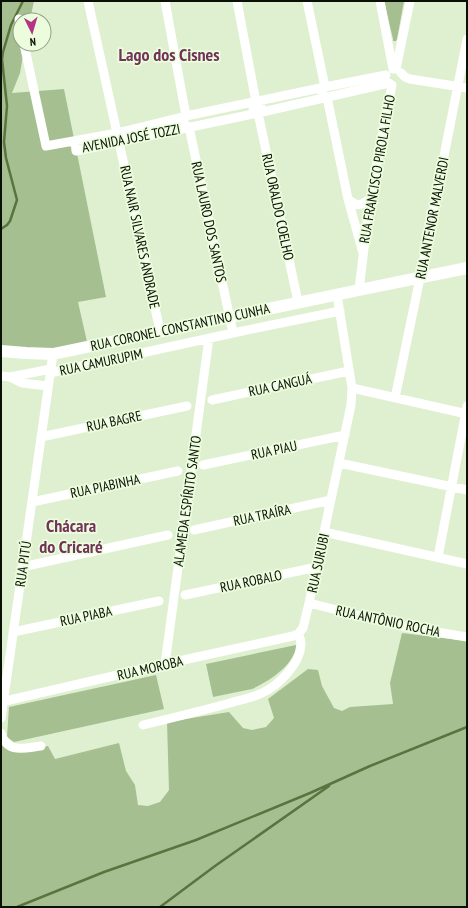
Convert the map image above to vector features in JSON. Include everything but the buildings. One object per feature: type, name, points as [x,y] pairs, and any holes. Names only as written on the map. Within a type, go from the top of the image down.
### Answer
[{"type":"street","name":"RUA NAIR SILVARES ANDRADE","points":[[88,1],[117,133],[121,135],[119,142],[160,331]]},
{"type":"street","name":"RUA LAURO DOS SANTOS","points":[[165,1],[186,116],[191,119],[192,123],[189,127],[233,333]]},
{"type":"street","name":"RUA ORALDO COELHO","points":[[237,1],[256,102],[260,104],[261,108],[258,113],[298,302]]},
{"type":"street","points":[[307,1],[325,86],[330,88],[331,93],[327,97],[348,199],[363,253],[359,290]]},
{"type":"street","points":[[380,1],[394,77],[405,77],[463,87]]},
{"type":"street","name":"RUA FRANCISCO PIROLA FILHO","points":[[363,253],[370,199],[410,1]]},
{"type":"street","name":"RUA ANTENOR MALVERDI","points":[[395,398],[420,278],[463,87],[467,39]]},
{"type":"street","points":[[26,52],[46,146],[75,141]]},
{"type":"street","name":"AVENIDA JOSÉ TOZZI","points":[[394,77],[327,97],[76,151],[75,141],[117,133],[186,116],[325,86],[394,77]]},
{"type":"street","points":[[348,199],[355,205],[363,205],[370,199]]},
{"type":"street","name":"RUA CORONEL CONSTANTINO CUNHA","points":[[1,350],[26,354],[53,354],[467,268]]},
{"type":"street","name":"RUA SURUBI","points":[[143,725],[182,716],[261,694],[272,688],[282,679],[298,658],[301,641],[298,634],[303,628],[309,603],[351,405],[352,388],[337,295]]},
{"type":"street","name":"RUA CAMURUPIM","points":[[5,376],[50,371],[143,353],[340,310]]},
{"type":"street","points":[[143,335],[143,353]]},
{"type":"street","name":"ALAMEDA ESPÍRITO SANTO","points":[[165,664],[209,338]]},
{"type":"street","name":"RUA PITÚ","points":[[1,718],[2,702],[53,354]]},
{"type":"street","name":"RUA CANGUÁ","points":[[212,400],[349,371]]},
{"type":"street","points":[[5,376],[22,382],[48,386]]},
{"type":"street","points":[[352,388],[395,398],[466,411],[438,557]]},
{"type":"street","name":"RUA BAGRE","points":[[41,437],[187,406]]},
{"type":"street","name":"RUA PIAU","points":[[203,465],[345,435]]},
{"type":"street","points":[[339,463],[467,490]]},
{"type":"street","name":"RUA PIABINHA","points":[[32,502],[178,471]]},
{"type":"street","name":"RUA TRAÍRA","points":[[194,530],[331,500]]},
{"type":"street","points":[[324,532],[467,564]]},
{"type":"street","points":[[22,567],[168,535]]},
{"type":"street","name":"RUA ROBALO","points":[[185,595],[317,567]]},
{"type":"street","name":"RUA PIABA","points":[[13,632],[159,601]]},
{"type":"street","name":"RUA ANTÔNIO ROCHA","points":[[309,603],[405,628],[467,637]]},
{"type":"street","name":"RUA MOROBA","points":[[2,702],[298,634]]},
{"type":"street","points":[[1,733],[2,738],[13,748],[19,749],[41,746]]},
{"type":"green space","points":[[1,1],[34,1],[32,12],[12,12],[12,52],[24,52],[20,73],[12,93],[64,89],[106,297],[78,302],[88,346],[45,352],[1,347]]},
{"type":"green space","points":[[384,1],[404,1],[396,41],[393,41]]},
{"type":"green space","points":[[402,633],[467,641],[467,907],[1,907],[1,738],[11,748],[48,746],[55,759],[119,743],[126,771],[135,785],[138,805],[148,806],[160,802],[169,790],[167,722],[229,712],[243,728],[252,730],[266,727],[274,718],[268,699],[308,669],[318,670],[322,686],[334,708],[342,711],[350,707],[393,704],[390,683]]},
{"type":"green space","points":[[296,645],[295,652],[291,659],[280,672],[266,682],[252,689],[213,697],[206,664]]},
{"type":"green space","points":[[156,675],[164,709],[14,742],[7,737],[9,707]]},
{"type":"waterway","points":[[1,229],[10,221],[17,200],[6,158],[4,142],[7,106],[2,59],[11,25],[23,1]]},
{"type":"waterway","points":[[17,907],[104,872],[196,840],[310,793],[370,766],[467,727]]},
{"type":"waterway","points":[[160,907],[215,866],[329,786]]},
{"type":"district","name":"Lago dos Cisnes","points":[[169,54]]},
{"type":"district","name":"Chácara do Cricaré","points":[[71,535]]}]
